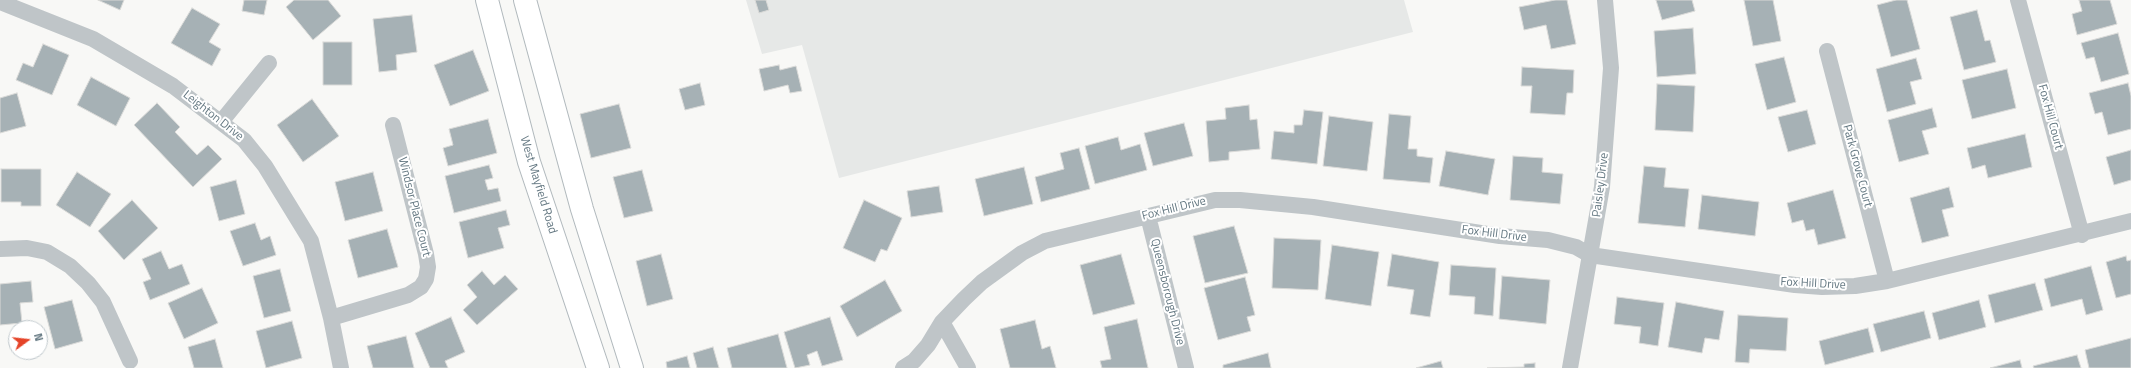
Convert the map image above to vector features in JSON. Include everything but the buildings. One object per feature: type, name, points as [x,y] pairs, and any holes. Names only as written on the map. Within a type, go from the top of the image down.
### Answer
[{"type":"main road","name":"West Mayfield Road","points":[[487,0],[529,162],[598,368]]},
{"type":"main road","points":[[525,0],[582,209],[628,367]]},
{"type":"street","name":"Paisley Drive","points":[[1570,368],[1602,187],[1612,68],[1605,0]]},
{"type":"street","name":"Fox Hill Court","points":[[2018,0],[2082,235]]},
{"type":"street","name":"Leighton Drive","points":[[0,2],[93,39],[173,86],[244,140],[266,166],[311,241],[331,318],[340,368]]},
{"type":"street","name":"Park Grove Court","points":[[1827,51],[1888,281]]},
{"type":"street","points":[[221,122],[269,63]]},
{"type":"street","name":"Windsor Place Court","points":[[331,318],[408,295],[421,287],[426,279],[428,267],[426,254],[393,126]]},
{"type":"street","name":"Fox Hill Drive","points":[[903,368],[914,361],[928,345],[942,322],[982,282],[1022,253],[1039,244],[1215,200],[1240,200],[1313,207],[1500,236],[1548,240],[1576,246],[1590,255],[1795,285],[1822,287],[1855,286],[1888,281],[2082,235],[2131,221]]},
{"type":"street","name":"Queensborough Drive","points":[[1148,216],[1186,368]]},
{"type":"street","points":[[0,249],[27,248],[47,252],[70,266],[88,283],[103,302],[130,361]]},
{"type":"street","points":[[942,322],[968,368]]},
{"type":"shaded area","points":[[746,0],[1404,0],[1413,32],[839,178],[802,45],[762,54]]}]
